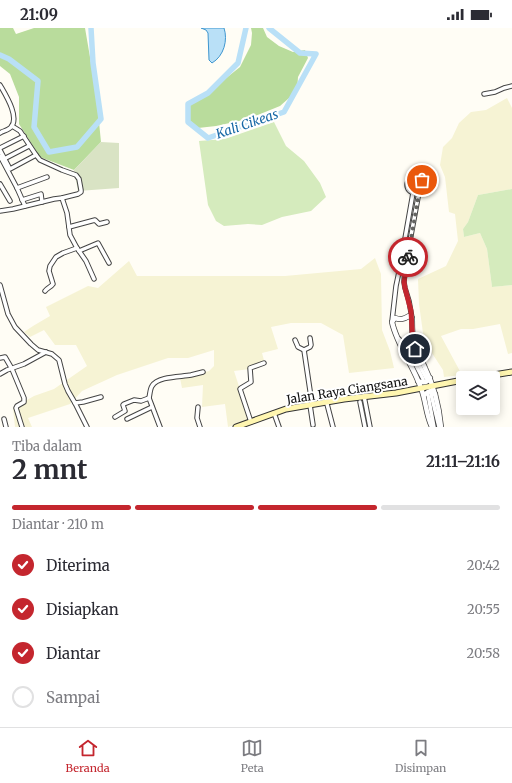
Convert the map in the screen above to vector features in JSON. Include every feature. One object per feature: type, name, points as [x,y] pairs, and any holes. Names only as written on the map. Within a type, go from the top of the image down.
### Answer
[{"type":"main road","points":[[500,374],[512,372]]},
{"type":"main road","name":"Jalan Raya Ciangsana","points":[[236,427],[246,426],[251,422],[286,409],[456,381]]},
{"type":"street","points":[[0,85],[14,112],[12,126],[0,133]]},
{"type":"street","points":[[484,94],[512,86]]},
{"type":"street","points":[[0,211],[62,198],[81,192],[77,176],[40,160],[20,131],[12,126]]},
{"type":"street","points":[[24,136],[0,149],[2,159],[25,206]]},
{"type":"street","points":[[2,159],[29,146]]},
{"type":"street","points":[[2,159],[10,170],[36,155]]},
{"type":"street","points":[[414,176],[420,177],[424,183],[424,187],[419,192],[414,193],[408,189],[407,183],[414,176]]},
{"type":"street","points":[[17,188],[47,177]]},
{"type":"street","points":[[0,184],[10,201]]},
{"type":"street","points":[[419,192],[405,268],[404,282],[411,311],[410,317],[413,344],[425,367],[424,379],[421,388],[429,395],[439,410],[440,427]]},
{"type":"street","points":[[414,193],[396,286],[394,318],[397,338],[424,379],[433,385],[429,395],[429,421],[433,427]]},
{"type":"street","points":[[22,200],[40,194],[42,202]]},
{"type":"street","points":[[62,198],[67,213],[70,235],[86,261],[94,279]]},
{"type":"street","points":[[69,227],[95,220],[99,224],[107,222]]},
{"type":"street","points":[[45,291],[53,284],[49,271],[50,266],[56,257],[63,253],[78,250],[98,243],[110,263]]},
{"type":"street","points":[[0,285],[8,314],[15,327],[38,350],[52,354],[59,360],[65,384],[87,427]]},
{"type":"street","points":[[0,302],[5,301]]},
{"type":"street","points":[[394,318],[399,320],[410,317]]},
{"type":"street","points":[[304,350],[310,347],[310,338]]},
{"type":"street","points":[[295,340],[298,347],[304,350]]},
{"type":"street","points":[[304,350],[313,425]]},
{"type":"street","points":[[0,374],[24,364],[46,352]]},
{"type":"street","points":[[0,358],[5,357],[12,369],[24,398],[24,402],[16,408],[22,427]]},
{"type":"street","points":[[251,422],[240,389],[251,382],[250,368],[264,363]]},
{"type":"street","points":[[160,427],[149,398],[153,384],[160,380],[203,372]]},
{"type":"street","points":[[364,396],[370,427]]},
{"type":"street","points":[[75,403],[100,397]]},
{"type":"street","points":[[116,416],[125,411],[124,404],[134,400],[141,402],[149,398]]},
{"type":"street","points":[[360,402],[365,427]]},
{"type":"street","points":[[327,404],[333,427]]},
{"type":"street","points":[[127,419],[152,407]]},
{"type":"street","points":[[198,407],[197,418],[200,427]]},
{"type":"street","points":[[274,413],[279,427]]},
{"type":"street","points":[[4,419],[6,427]]},
{"type":"shaded area","points":[[507,98],[512,108],[512,189],[478,195],[468,222],[463,229],[464,237],[480,233],[487,249],[492,287],[512,285],[512,353],[508,354],[500,324],[473,329],[461,329],[441,336],[460,371],[456,371],[456,376],[444,377],[443,370],[428,347],[423,333],[419,304],[418,279],[446,266],[458,241],[455,214],[449,212],[445,177],[440,165],[443,147],[452,138],[459,123],[471,112],[486,110]]},
{"type":"shaded area","points":[[375,258],[381,274],[382,330],[390,351],[394,368],[349,373],[343,335],[321,323],[291,323],[271,327],[278,349],[262,353],[265,364],[250,369],[234,371],[250,420],[228,427],[225,404],[202,407],[203,385],[182,388],[180,378],[209,371],[214,366],[214,350],[188,358],[168,358],[117,375],[82,391],[70,404],[28,418],[32,427],[15,427],[13,408],[34,396],[54,389],[87,366],[76,345],[55,345],[44,330],[30,337],[24,332],[50,316],[46,307],[88,286],[98,288],[129,261],[137,276],[285,276],[361,269]]},
{"type":"green space","points":[[0,28],[13,28],[16,34],[34,28],[85,28],[96,92],[101,142],[74,170],[40,157],[19,124],[19,97],[10,74],[0,66]]},
{"type":"green space","points":[[251,28],[263,28],[267,37],[279,46],[293,52],[305,50],[308,58],[298,77],[297,91],[280,106],[248,119],[216,126],[198,128],[187,118],[186,110],[193,102],[240,67],[251,45]]},
{"type":"green space","points":[[274,122],[286,146],[304,161],[320,183],[326,197],[311,211],[282,217],[262,225],[248,224],[224,226],[216,221],[208,205],[199,141],[225,139]]},
{"type":"green space","points":[[101,142],[119,143],[119,188],[78,191],[74,170]]},
{"type":"green space","points":[[512,189],[512,285],[492,287],[487,249],[480,233],[464,237],[463,229],[468,222],[478,195]]},
{"type":"water","points":[[201,28],[224,28],[226,38],[224,47],[220,56],[212,63],[209,60],[208,33],[206,30]]},
{"type":"waterway","name":"Kali Cikeas","points":[[0,55],[9,59],[38,81],[34,127],[49,152],[77,147],[101,119],[93,63],[91,28]]},
{"type":"waterway","name":"Kali Cikeas","points":[[246,28],[238,63],[208,93],[188,104],[188,122],[208,138],[284,112],[316,54],[300,53],[269,28]]},
{"type":"way so far","points":[[408,257],[419,192],[424,187],[422,180]]},
{"type":"route","points":[[408,257],[405,268],[404,282],[411,311],[413,344],[415,349]]}]
